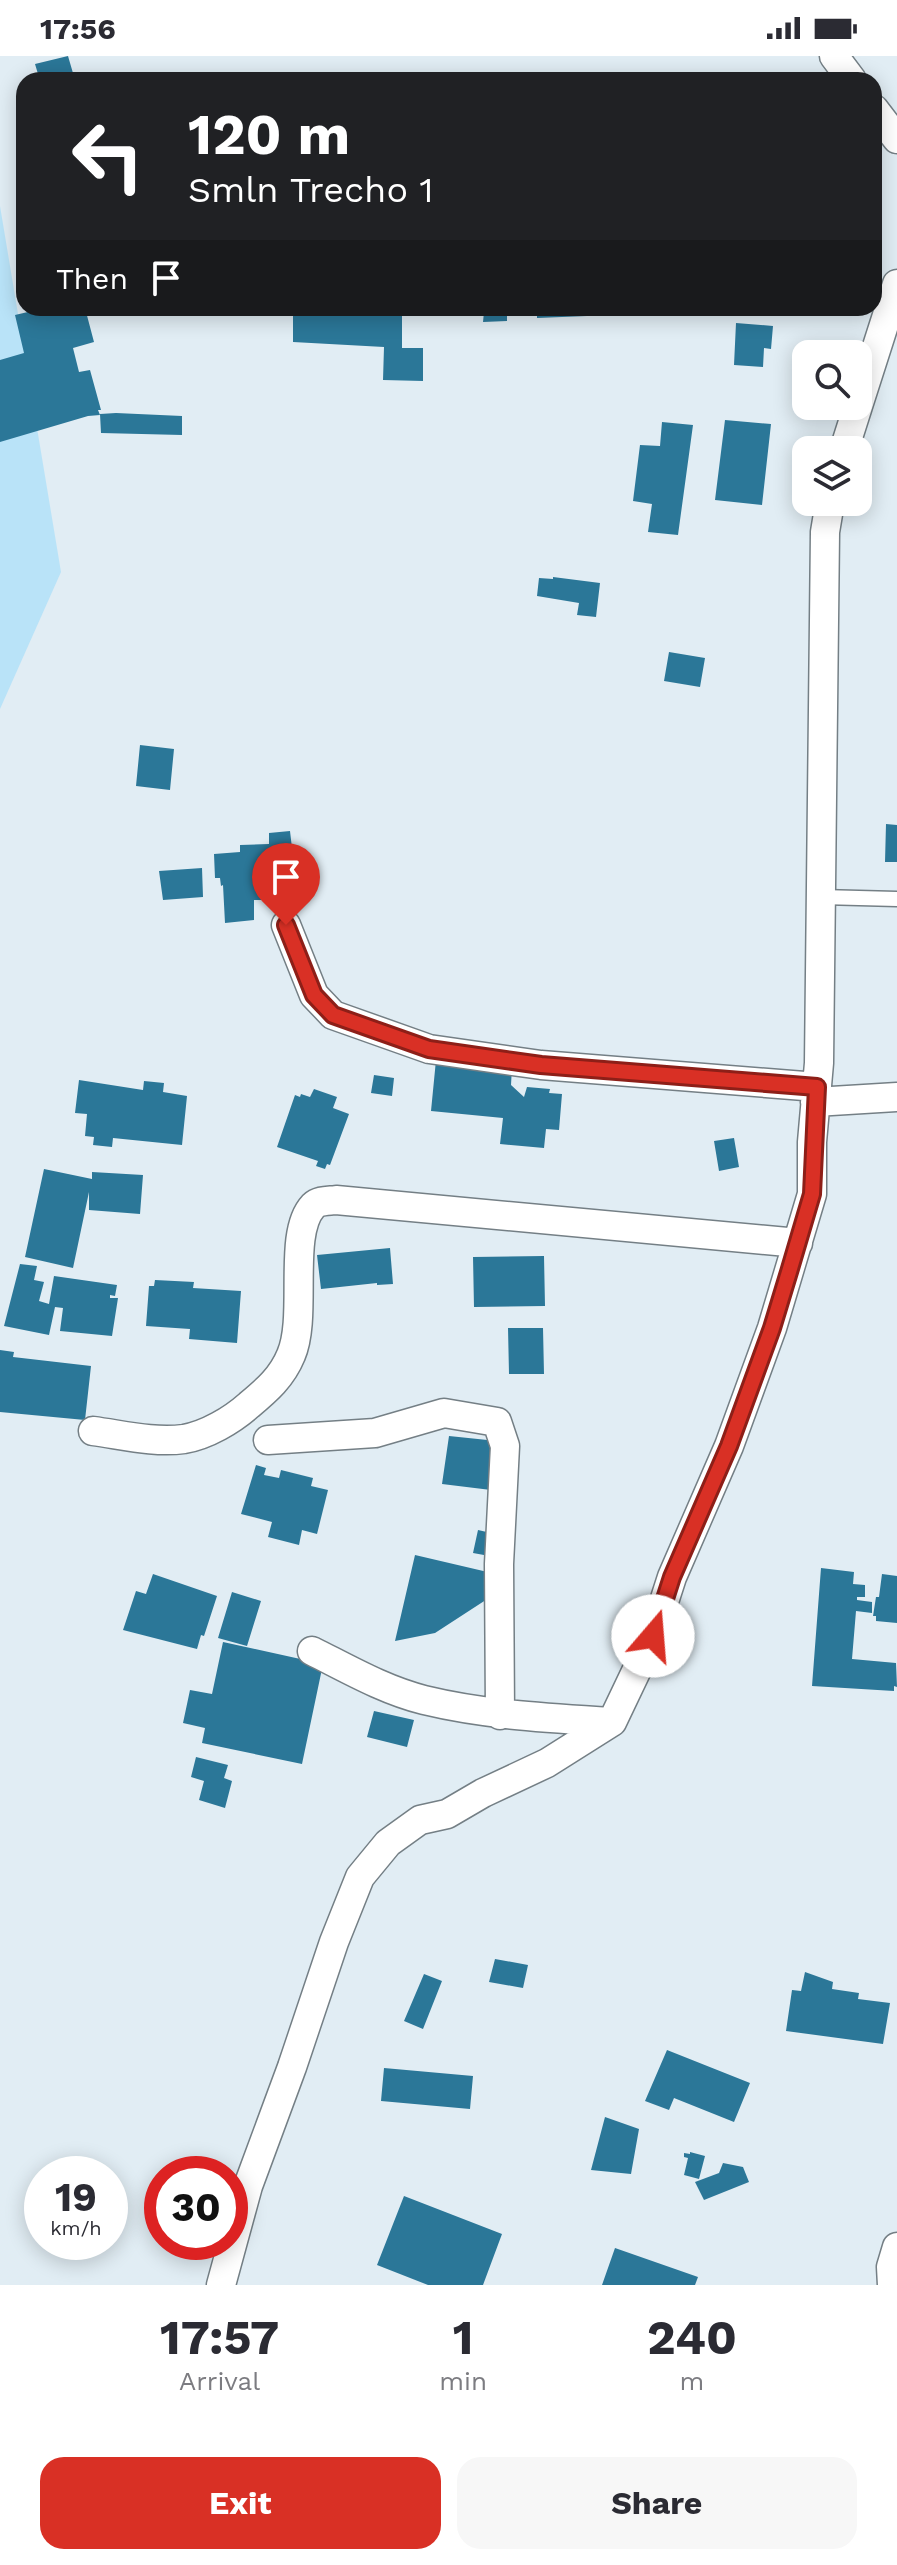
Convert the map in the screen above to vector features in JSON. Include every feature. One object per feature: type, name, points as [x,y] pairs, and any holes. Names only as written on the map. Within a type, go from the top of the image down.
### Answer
[{"type":"street","points":[[882,119],[897,139]]},
{"type":"street","points":[[872,362],[897,284]]},
{"type":"street","points":[[221,2285],[248,2186],[360,1877],[388,1843],[420,1820],[447,1814],[547,1763],[612,1722],[653,1636],[672,1577],[729,1446],[772,1328],[812,1194],[828,516]]},
{"type":"street","points":[[286,925],[314,995],[333,1015],[429,1049],[541,1065],[816,1095],[897,1097]]},
{"type":"street","points":[[93,1431],[158,1440],[187,1438],[221,1425],[240,1413],[278,1380],[293,1352],[302,1225],[313,1206],[319,1202],[336,1200],[798,1243]]},
{"type":"street","points":[[268,1440],[375,1433],[444,1413],[497,1422],[505,1446],[499,1564],[500,1715]]},
{"type":"street","points":[[312,1651],[370,1680],[421,1699],[500,1715],[612,1722]]},
{"type":"street","points":[[892,2285],[891,2267],[897,2247]]},
{"type":"lane","points":[[821,897],[897,899]]},
{"type":"shaded area","points":[[0,206],[61,572],[0,709]]},
{"type":"building","points":[[68,56],[73,72],[37,72],[35,64]]},
{"type":"building","points":[[15,315],[87,316],[94,342],[73,348],[79,372],[90,370],[100,415],[0,442],[0,360],[24,353]]},
{"type":"building","points":[[293,316],[402,316],[402,348],[423,348],[423,381],[383,380],[384,347],[293,342]]},
{"type":"building","points":[[484,316],[507,316],[507,321],[483,322]]},
{"type":"building","points":[[537,316],[587,316],[537,318]]},
{"type":"building","points":[[736,323],[773,326],[771,349],[764,348],[763,367],[734,365]]},
{"type":"building","points":[[100,414],[182,416],[182,435],[101,433]]},
{"type":"building","points":[[725,420],[771,424],[762,505],[715,500]]},
{"type":"building","points":[[662,422],[693,425],[678,535],[648,532],[652,504],[633,501],[640,445],[660,446]]},
{"type":"building","points":[[539,578],[600,583],[596,617],[577,615],[579,603],[537,596]]},
{"type":"building","points":[[669,652],[705,658],[700,687],[664,681]]},
{"type":"building","points":[[140,745],[174,749],[170,790],[136,786]]},
{"type":"building","points":[[886,824],[897,825],[897,862],[885,862]]},
{"type":"building","points":[[290,831],[292,848],[297,848],[299,869],[290,869],[291,875],[282,875],[283,893],[266,894],[266,900],[254,900],[254,920],[225,923],[223,885],[220,878],[215,878],[214,854],[240,852],[240,845],[269,844],[269,833]]},
{"type":"building","points":[[202,868],[203,897],[163,900],[159,871]]},
{"type":"building","points":[[436,1060],[512,1067],[511,1085],[524,1097],[527,1087],[550,1089],[549,1093],[562,1094],[559,1130],[546,1129],[544,1148],[500,1144],[503,1118],[431,1111]]},
{"type":"building","points":[[374,1075],[394,1078],[392,1096],[371,1093]]},
{"type":"building","points":[[79,1080],[143,1090],[144,1081],[164,1083],[163,1092],[187,1096],[182,1145],[113,1138],[112,1147],[93,1145],[94,1137],[85,1136],[87,1114],[75,1113]]},
{"type":"building","points":[[314,1089],[337,1097],[333,1108],[349,1114],[330,1165],[327,1164],[325,1169],[316,1166],[318,1161],[277,1147],[295,1095],[310,1097]]},
{"type":"building","points":[[734,1138],[739,1167],[719,1171],[714,1141]]},
{"type":"building","points":[[44,1169],[92,1179],[92,1172],[143,1175],[140,1214],[89,1210],[89,1192],[73,1268],[25,1257]]},
{"type":"building","points":[[390,1248],[393,1284],[321,1289],[317,1255]]},
{"type":"building","points":[[544,1256],[545,1306],[474,1307],[473,1257]]},
{"type":"building","points":[[20,1264],[37,1266],[34,1280],[44,1282],[39,1301],[49,1304],[54,1276],[117,1285],[115,1296],[110,1295],[110,1298],[118,1298],[112,1336],[60,1331],[63,1308],[55,1307],[49,1335],[4,1326]]},
{"type":"building","points":[[155,1280],[194,1282],[193,1288],[241,1291],[237,1343],[189,1339],[190,1329],[146,1326],[149,1286],[154,1286]]},
{"type":"building","points":[[508,1328],[543,1328],[544,1374],[509,1374]]},
{"type":"building","points":[[0,1350],[14,1352],[13,1357],[91,1366],[85,1420],[0,1412]]},
{"type":"building","points":[[449,1436],[497,1441],[491,1490],[442,1484]]},
{"type":"building","points":[[256,1465],[266,1468],[264,1475],[279,1478],[281,1470],[313,1478],[311,1486],[328,1490],[317,1534],[302,1530],[299,1545],[268,1537],[272,1522],[241,1514]]},
{"type":"building","points":[[478,1530],[500,1535],[495,1557],[473,1553]]},
{"type":"building","points":[[415,1555],[513,1578],[512,1583],[435,1633],[395,1641]]},
{"type":"building","points":[[821,1568],[854,1572],[853,1584],[865,1585],[865,1597],[857,1597],[857,1600],[872,1602],[872,1613],[856,1611],[852,1659],[896,1663],[897,1687],[894,1686],[894,1691],[812,1686]]},
{"type":"building","points":[[153,1574],[217,1596],[197,1649],[123,1630],[136,1591],[146,1594]]},
{"type":"building","points":[[882,1574],[897,1576],[897,1623],[876,1621],[876,1616],[873,1616]]},
{"type":"building","points":[[232,1592],[261,1601],[247,1646],[218,1638]]},
{"type":"building","points":[[223,1642],[323,1664],[302,1764],[202,1743],[205,1728],[183,1723],[190,1690],[212,1694]]},
{"type":"building","points":[[374,1711],[414,1720],[407,1747],[367,1737]]},
{"type":"building","points":[[196,1757],[228,1765],[224,1778],[232,1781],[225,1808],[199,1800],[204,1781],[191,1777]]},
{"type":"building","points":[[495,1959],[528,1965],[523,1988],[489,1982]]},
{"type":"building","points":[[805,1972],[833,1982],[832,1989],[859,1993],[858,1999],[890,2003],[883,2044],[786,2031],[792,1990],[801,1991]]},
{"type":"building","points":[[424,1974],[442,1981],[423,2029],[404,2021]]},
{"type":"building","points":[[667,2050],[750,2083],[734,2122],[674,2098],[669,2110],[645,2101]]},
{"type":"building","points":[[384,2068],[473,2076],[470,2109],[381,2101]]},
{"type":"building","points":[[605,2117],[639,2129],[631,2174],[591,2170]]},
{"type":"building","points":[[684,2153],[705,2156],[699,2179],[684,2175],[688,2158],[684,2157]]},
{"type":"building","points":[[723,2163],[743,2167],[749,2182],[704,2200],[695,2182],[719,2173]]},
{"type":"building","points":[[404,2196],[502,2234],[483,2285],[428,2285],[377,2265]]},
{"type":"building","points":[[615,2248],[698,2277],[695,2285],[602,2285]]},
{"type":"route","points":[[286,925],[314,995],[333,1015],[376,1033],[429,1049],[541,1065],[817,1087],[812,1142],[812,1194],[789,1272],[729,1446],[672,1577],[653,1636]]}]
